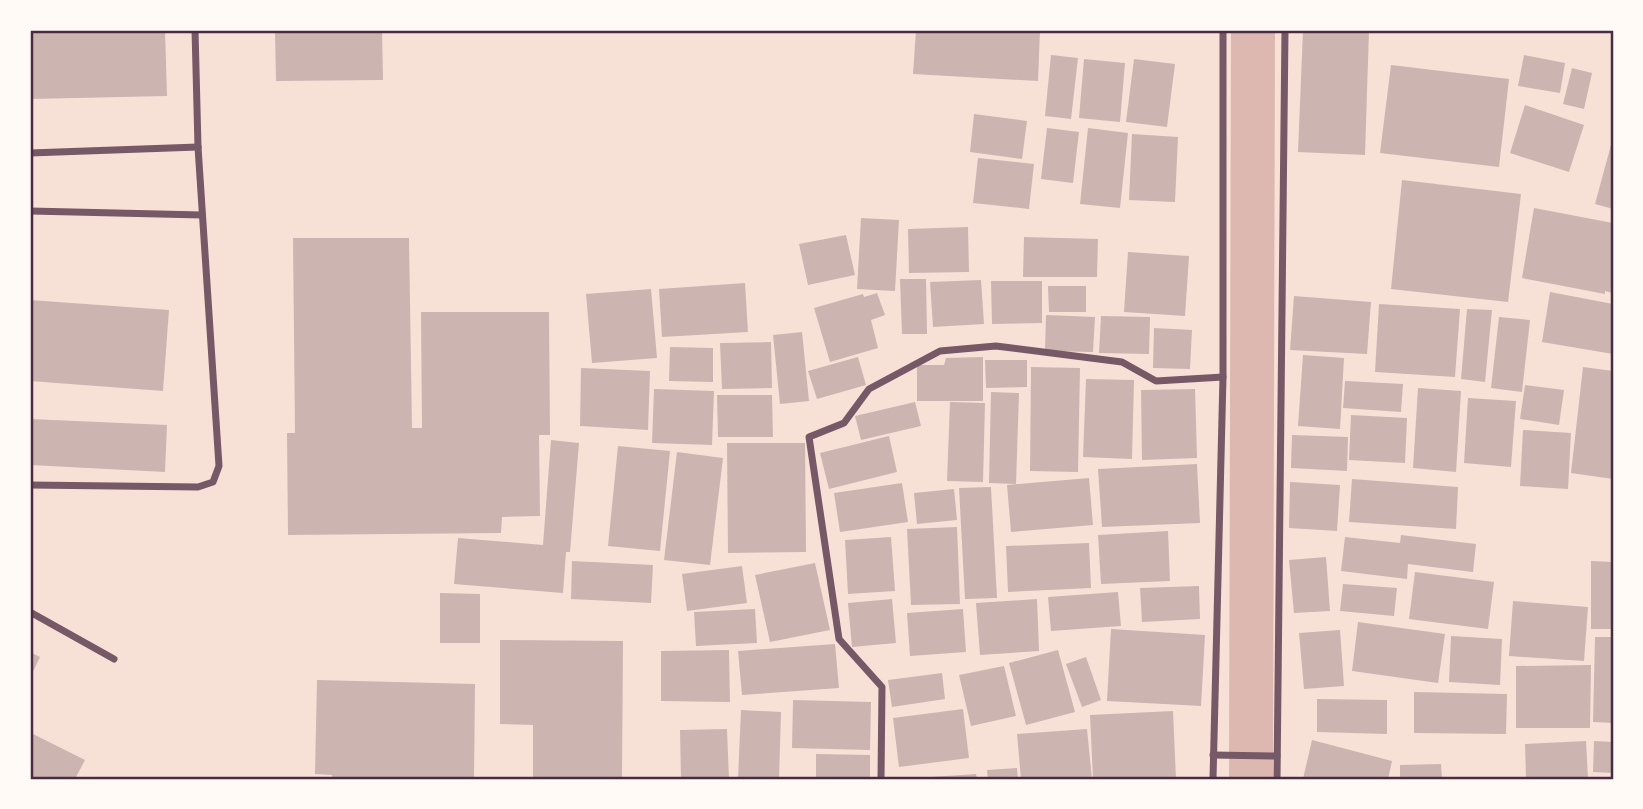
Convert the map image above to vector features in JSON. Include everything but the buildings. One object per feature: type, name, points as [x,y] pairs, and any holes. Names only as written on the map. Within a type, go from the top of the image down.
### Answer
[{"type":"street","points":[[30,485],[198,487],[213,482],[219,466],[198,147],[195,30]]},
{"type":"street","points":[[1213,779],[1223,377],[1223,30]]},
{"type":"street","points":[[1277,779],[1284,30]]},
{"type":"street","points":[[30,153],[198,147]]},
{"type":"street","points":[[30,211],[202,215]]},
{"type":"street","points":[[881,779],[882,687],[839,639],[809,437],[844,423],[869,389],[940,351],[996,346],[1122,362],[1156,381],[1223,377]]},
{"type":"street","points":[[30,612],[114,659]]},
{"type":"street","points":[[1213,755],[1277,756]]},
{"type":"waterway","points":[[1251,779],[1253,30]]}]
